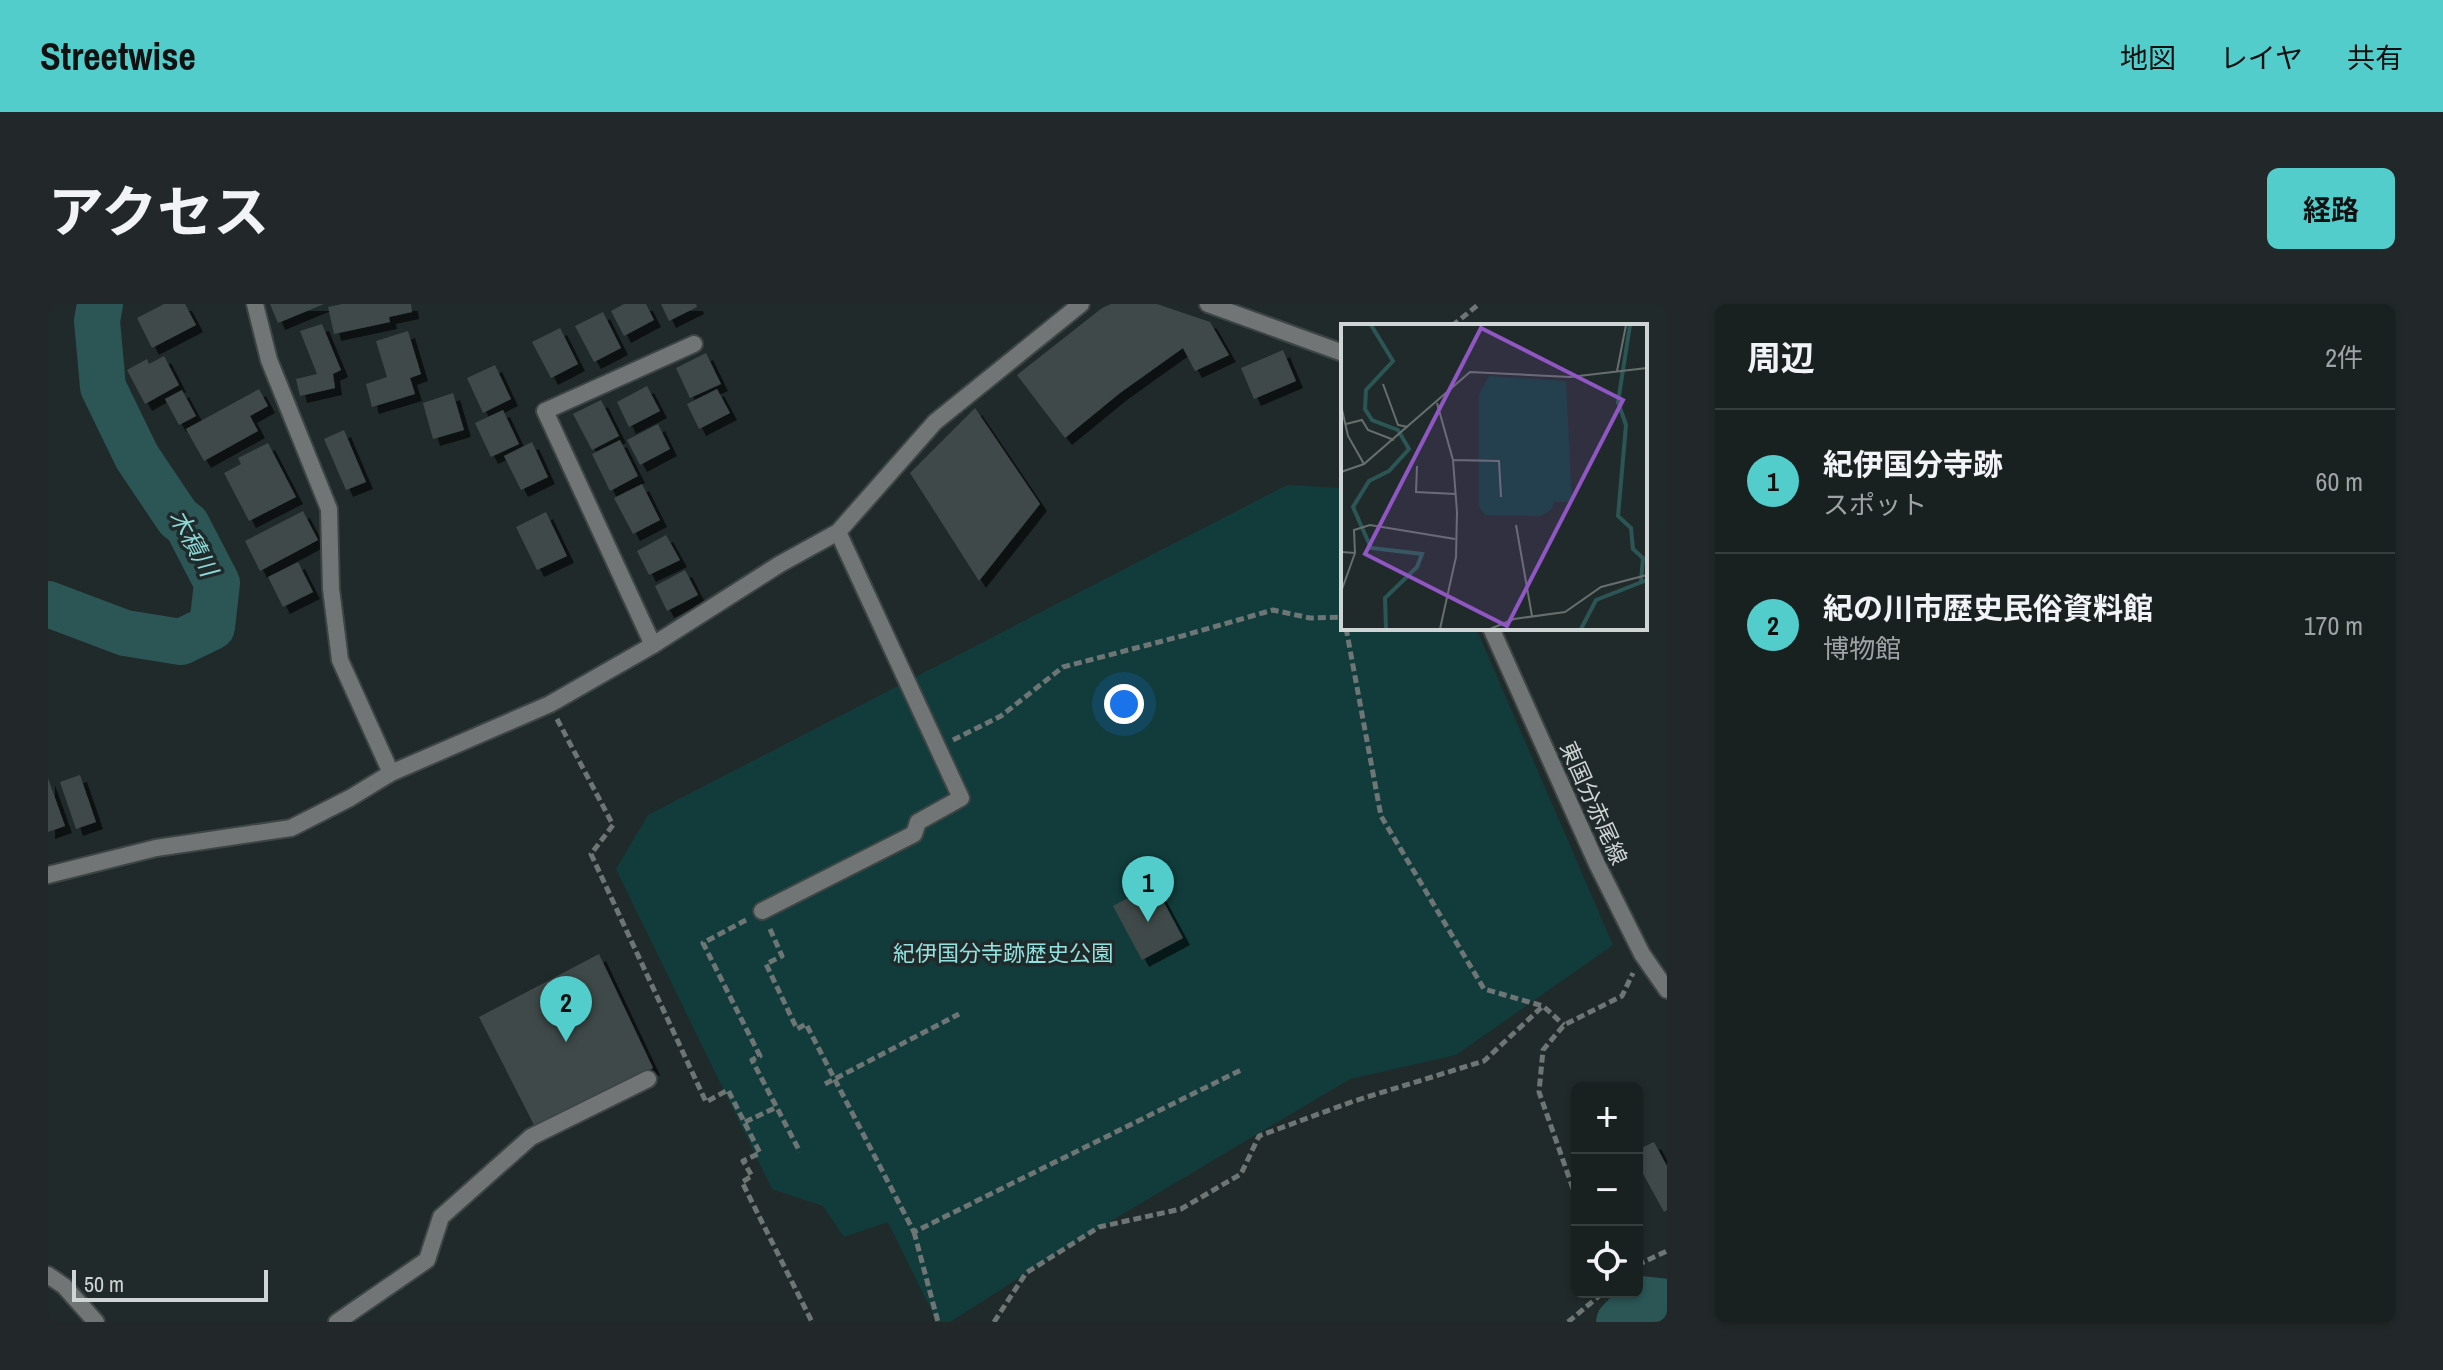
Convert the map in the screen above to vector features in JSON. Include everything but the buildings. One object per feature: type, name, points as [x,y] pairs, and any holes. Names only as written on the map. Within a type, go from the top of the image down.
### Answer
[{"type":"street","points":[[255,304],[274,373],[329,509],[331,589],[340,660],[391,773]]},
{"type":"street","points":[[48,875],[156,848],[291,828],[391,773],[550,704],[838,532],[935,422],[1081,304]]},
{"type":"street","points":[[1208,304],[1341,352]]},
{"type":"street","points":[[653,645],[545,411],[694,344]]},
{"type":"street","points":[[762,911],[914,834],[918,822],[961,798],[838,532]]},
{"type":"street","name":"東国分赤尾線","points":[[1492,630],[1597,864],[1642,954],[1667,990]]},
{"type":"street","points":[[337,1322],[427,1260],[441,1217],[531,1137],[648,1079]]},
{"type":"street","points":[[48,1275],[64,1286],[96,1322]]},
{"type":"path","points":[[1454,324],[1479,304]]},
{"type":"path","points":[[938,747],[1001,716],[1063,667],[1273,610],[1310,618],[1341,617]]},
{"type":"path","points":[[1346,630],[1381,816],[1484,989],[1543,1006],[1564,1025]]},
{"type":"path","points":[[550,704],[613,825],[591,854],[706,1102],[728,1090],[760,1153],[743,1161],[752,1176],[742,1182],[812,1322]]},
{"type":"path","points":[[800,1152],[752,1060],[760,1056],[703,943],[762,911],[782,956],[766,964],[797,1029],[806,1024],[914,1232],[938,1322]]},
{"type":"path","points":[[1571,1183],[1539,1092],[1543,1050],[1564,1025],[1622,996],[1642,954]]},
{"type":"path","points":[[994,1322],[1026,1273],[1099,1227],[1181,1209],[1241,1174],[1259,1136],[1354,1101],[1484,1061],[1543,1006]]},
{"type":"path","points":[[825,1084],[959,1014]]},
{"type":"path","points":[[914,1232],[1241,1070]]},
{"type":"path","points":[[745,1122],[777,1107]]},
{"type":"path","points":[[1643,1262],[1667,1251]]},
{"type":"path","points":[[1568,1322],[1597,1298]]},
{"type":"green space","name":"紀伊国分寺跡歴史公園","points":[[1287,485],[1341,488],[1341,630],[1477,630],[1613,945],[1456,1055],[1350,1079],[1064,1249],[950,1322],[937,1322],[888,1222],[844,1237],[823,1206],[772,1189],[616,869],[648,815]]},
{"type":"waterway","name":"木積川","points":[[48,604],[125,633],[181,642],[212,627],[217,583],[187,525],[178,518],[137,457],[103,387],[97,321],[100,304]]},
{"type":"waterway","points":[[1619,1322],[1641,1299],[1667,1302]]},
{"type":"place","name":"紀伊国分寺跡","points":[[1148,922]]},
{"type":"place","name":"紀の川市歴史民俗資料館","points":[[566,1042]]}]
